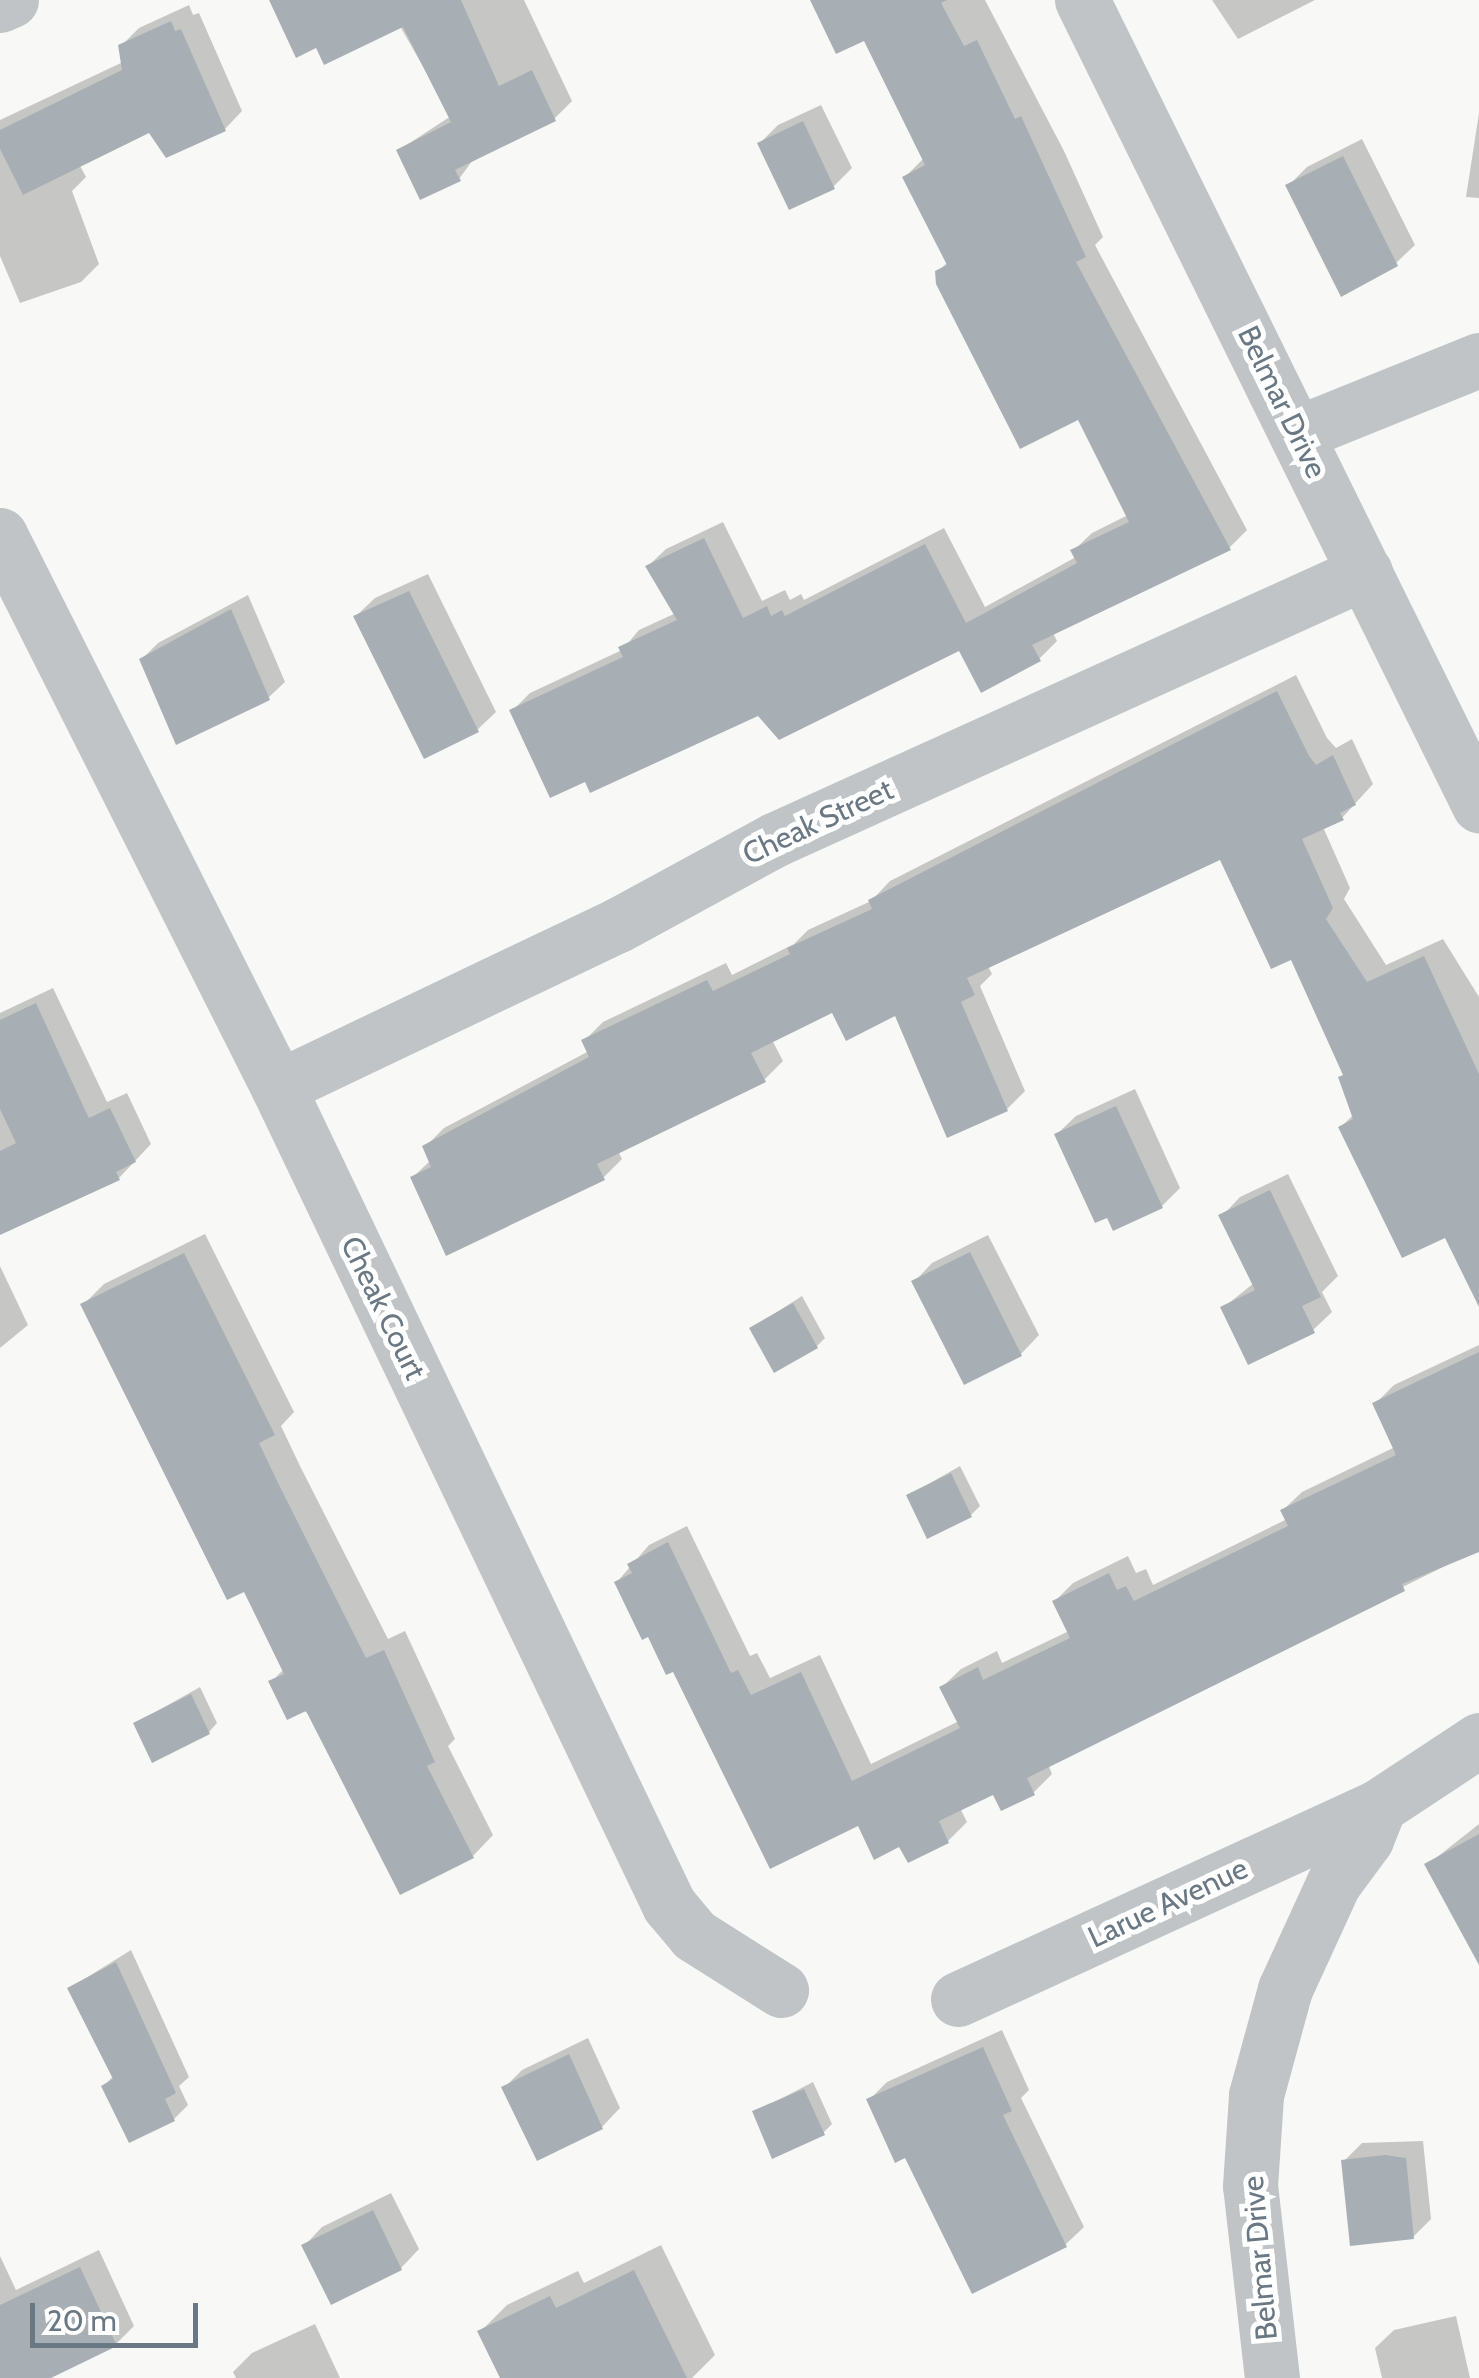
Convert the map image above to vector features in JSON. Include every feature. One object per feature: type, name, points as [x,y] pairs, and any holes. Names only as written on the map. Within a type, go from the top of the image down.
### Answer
[{"type":"street","points":[[0,5],[11,0]]},
{"type":"street","name":"Belmar Drive","points":[[1082,0],[1479,805]]},
{"type":"street","points":[[1298,433],[1479,360]]},
{"type":"street","name":"Cheak Court","points":[[0,535],[14,595],[278,1087],[668,1904],[694,1935],[782,1990]]},
{"type":"street","name":"Cheak Street","points":[[278,1087],[618,925],[774,840],[1365,572]]},
{"type":"street","name":"Belmar Drive","points":[[1272,2378],[1250,2186],[1256,2095],[1308,1932],[1378,1806],[1479,1740]]},
{"type":"street","name":"Larue Avenue","points":[[958,1999],[1378,1806]]},
{"type":"building","points":[[269,0],[461,0],[499,86],[532,70],[556,121],[455,170],[461,181],[420,200],[396,150],[451,122],[403,27],[324,65],[316,48],[296,58]]},
{"type":"building","points":[[810,0],[947,0],[941,3],[964,46],[977,40],[1015,119],[1021,116],[1086,257],[1076,262],[1231,550],[1032,645],[1041,661],[981,693],[959,651],[779,740],[758,716],[590,793],[585,782],[550,798],[509,710],[623,657],[618,647],[677,620],[645,566],[704,538],[743,618],[767,606],[771,616],[782,610],[785,616],[925,544],[966,623],[1077,563],[1070,550],[1129,522],[1078,420],[1020,449],[936,284],[935,271],[947,265],[902,177],[925,165],[864,41],[836,54]]},
{"type":"building","points":[[171,21],[175,31],[181,29],[226,131],[166,158],[149,133],[23,195],[0,149],[0,130],[122,70],[118,45]]},
{"type":"building","points":[[803,121],[835,189],[789,210],[757,143]]},
{"type":"building","points":[[1343,156],[1398,266],[1341,297],[1285,185]]},
{"type":"building","points":[[409,591],[479,732],[424,759],[353,616]]},
{"type":"building","points":[[231,609],[270,700],[176,745],[139,659]]},
{"type":"building","points":[[1277,691],[1309,756],[1316,765],[1333,755],[1356,805],[1340,813],[1344,820],[1302,839],[1333,908],[1326,919],[1367,982],[1424,956],[1479,1074],[1479,1307],[1445,1238],[1402,1258],[1338,1127],[1353,1119],[1338,1077],[1343,1075],[1291,960],[1271,969],[1220,860],[967,978],[975,995],[961,1002],[1008,1111],[947,1138],[895,1016],[846,1041],[832,1013],[751,1053],[766,1082],[597,1164],[605,1180],[446,1256],[410,1177],[431,1167],[422,1146],[589,1057],[581,1040],[707,980],[713,991],[790,954],[787,948],[872,909],[868,900]]},
{"type":"building","points":[[36,1003],[89,1118],[110,1108],[136,1162],[116,1172],[120,1180],[0,1235],[0,1151],[16,1143],[0,1109],[0,1020]]},
{"type":"building","points":[[1116,1106],[1163,1208],[1113,1231],[1107,1218],[1095,1223],[1054,1134]]},
{"type":"building","points":[[1270,1190],[1321,1297],[1302,1306],[1315,1333],[1248,1365],[1220,1307],[1255,1290],[1218,1215]]},
{"type":"building","points":[[970,1252],[1022,1356],[964,1385],[911,1281]]},
{"type":"building","points":[[184,1253],[275,1435],[259,1443],[280,1487],[366,1658],[384,1650],[435,1762],[427,1766],[474,1858],[400,1895],[306,1711],[287,1720],[268,1681],[284,1674],[244,1592],[227,1600],[80,1304]]},
{"type":"building","points":[[793,1303],[818,1348],[774,1373],[749,1328]]},
{"type":"building","points":[[1479,1352],[1479,1552],[1402,1584],[1405,1591],[1027,1778],[1035,1795],[1001,1811],[993,1795],[939,1821],[949,1843],[908,1863],[899,1847],[874,1860],[858,1826],[770,1869],[673,1672],[666,1675],[648,1637],[642,1640],[614,1582],[632,1573],[627,1564],[668,1542],[731,1673],[738,1670],[751,1695],[801,1672],[852,1781],[960,1728],[939,1687],[978,1667],[983,1680],[1070,1638],[1052,1601],[1109,1573],[1117,1590],[1126,1586],[1134,1601],[1288,1526],[1280,1510],[1396,1455],[1372,1403]]},
{"type":"building","points":[[951,1473],[972,1517],[927,1539],[906,1495]]},
{"type":"building","points":[[191,1694],[210,1734],[152,1763],[133,1723]]},
{"type":"building","points":[[1479,1834],[1479,1965],[1424,1864]]},
{"type":"building","points":[[116,1962],[176,2093],[165,2099],[175,2121],[129,2143],[101,2086],[113,2079],[67,1988]]},
{"type":"building","points":[[983,2047],[1012,2111],[1003,2115],[1067,2247],[972,2294],[905,2158],[895,2163],[866,2099]]},
{"type":"building","points":[[569,2054],[603,2129],[537,2161],[501,2087]]},
{"type":"building","points":[[804,2089],[825,2135],[772,2159],[752,2111]]},
{"type":"building","points":[[1385,2155],[1406,2158],[1414,2239],[1350,2246],[1341,2160]]},
{"type":"building","points":[[373,2210],[402,2270],[331,2305],[301,2245]]},
{"type":"building","points":[[80,2267],[117,2346],[51,2378],[0,2378],[0,2305]]},
{"type":"building","points":[[634,2270],[687,2378],[500,2378],[477,2331],[550,2296],[556,2308]]}]
